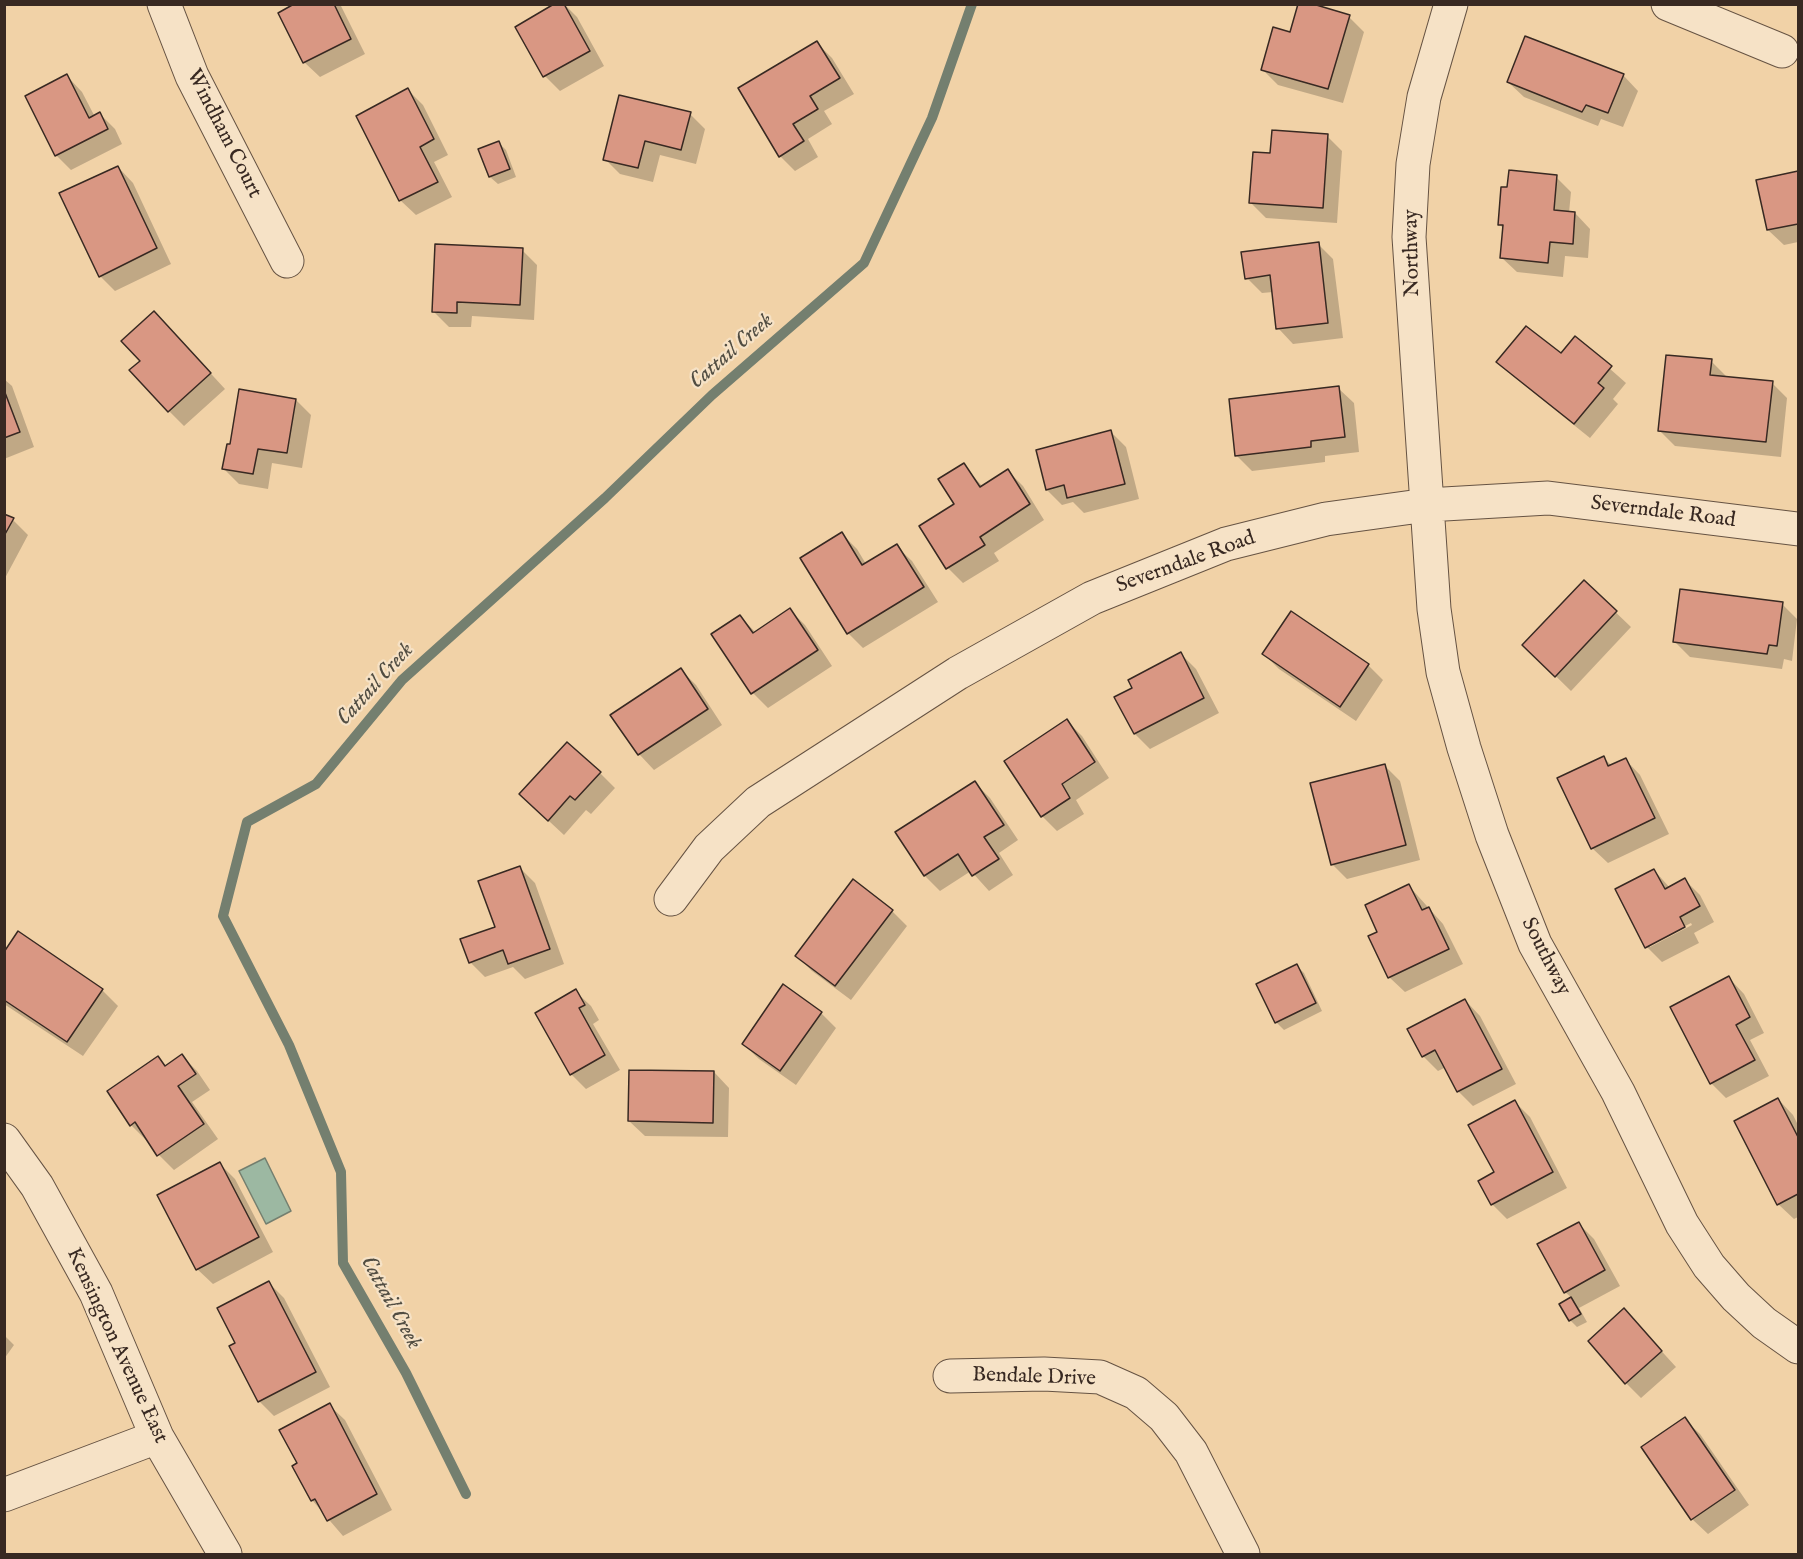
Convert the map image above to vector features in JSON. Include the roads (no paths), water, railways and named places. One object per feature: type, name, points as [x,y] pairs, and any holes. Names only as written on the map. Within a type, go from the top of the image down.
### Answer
[{"type":"street","name":"Windham Court","points":[[164,4],[192,76],[287,261]]},
{"type":"street","name":"Northway","points":[[1427,505],[1409,237],[1413,164],[1424,97],[1451,4]]},
{"type":"street","points":[[1668,4],[1782,51]]},
{"type":"street","name":"Severndale Road","points":[[671,899],[709,848],[758,802],[958,672],[1092,598],[1226,544],[1326,519],[1427,505],[1548,498],[1798,530]]},
{"type":"street","name":"Southway","points":[[1427,505],[1434,609],[1443,672],[1492,835],[1535,944],[1618,1092],[1682,1224],[1709,1266],[1764,1323],[1798,1347]]},
{"type":"street","name":"Kensington Avenue East","points":[[4,1140],[37,1186],[96,1293],[157,1437],[225,1554]]},
{"type":"street","name":"Bendale Drive","points":[[950,1376],[1044,1374],[1100,1377],[1136,1393],[1164,1417],[1191,1452],[1243,1554]]},
{"type":"street","points":[[4,1495],[157,1437]]},
{"type":"waterway","name":"Cattail Creek","points":[[466,1494],[406,1373],[343,1263],[341,1172],[289,1045],[223,916],[247,822],[316,784],[402,680],[605,498],[712,395],[864,263],[932,118],[972,4]]}]
